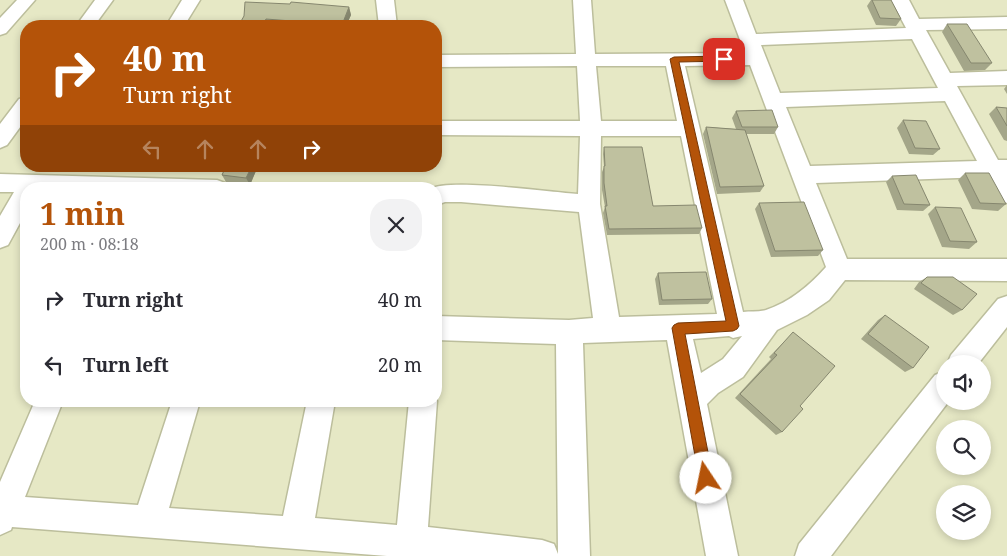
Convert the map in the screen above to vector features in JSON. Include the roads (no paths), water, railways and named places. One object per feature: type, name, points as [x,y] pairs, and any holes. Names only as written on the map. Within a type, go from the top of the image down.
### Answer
[{"type":"street","points":[[0,29],[26,0]]},
{"type":"street","points":[[89,20],[104,0]]},
{"type":"street","points":[[179,20],[191,0]]},
{"type":"street","points":[[385,0],[387,20]]},
{"type":"street","points":[[582,0],[591,127],[589,204],[608,329]]},
{"type":"street","points":[[734,0],[839,269]]},
{"type":"street","points":[[900,0],[948,87],[1000,168],[1007,194]]},
{"type":"street","points":[[750,40],[1007,23]]},
{"type":"street","points":[[674,59],[733,326]]},
{"type":"street","points":[[442,61],[758,59]]},
{"type":"street","points":[[774,100],[948,87],[1007,78]]},
{"type":"street","points":[[0,140],[20,112]]},
{"type":"street","points":[[442,128],[591,127],[688,129]]},
{"type":"street","points":[[802,175],[1000,168]]},
{"type":"street","points":[[55,182],[82,176],[144,182]]},
{"type":"street","points":[[0,183],[20,187]]},
{"type":"street","points":[[442,193],[589,204]]},
{"type":"street","points":[[0,238],[20,202]]},
{"type":"street","points":[[839,269],[1007,270]]},
{"type":"street","points":[[442,328],[569,332],[608,329],[733,326],[768,322],[798,307],[820,292],[839,269]]},
{"type":"street","points":[[968,355],[1007,307]]},
{"type":"street","points":[[691,400],[708,384],[733,368],[768,322]]},
{"type":"street","points":[[678,328],[722,556]]},
{"type":"street","points":[[569,332],[574,556]]},
{"type":"street","points":[[811,556],[936,396]]},
{"type":"street","points":[[47,407],[2,515],[149,522],[296,533],[411,549],[542,556]]},
{"type":"street","points":[[149,522],[184,407]]},
{"type":"street","points":[[296,533],[320,407]]},
{"type":"street","points":[[411,549],[422,407]]}]
